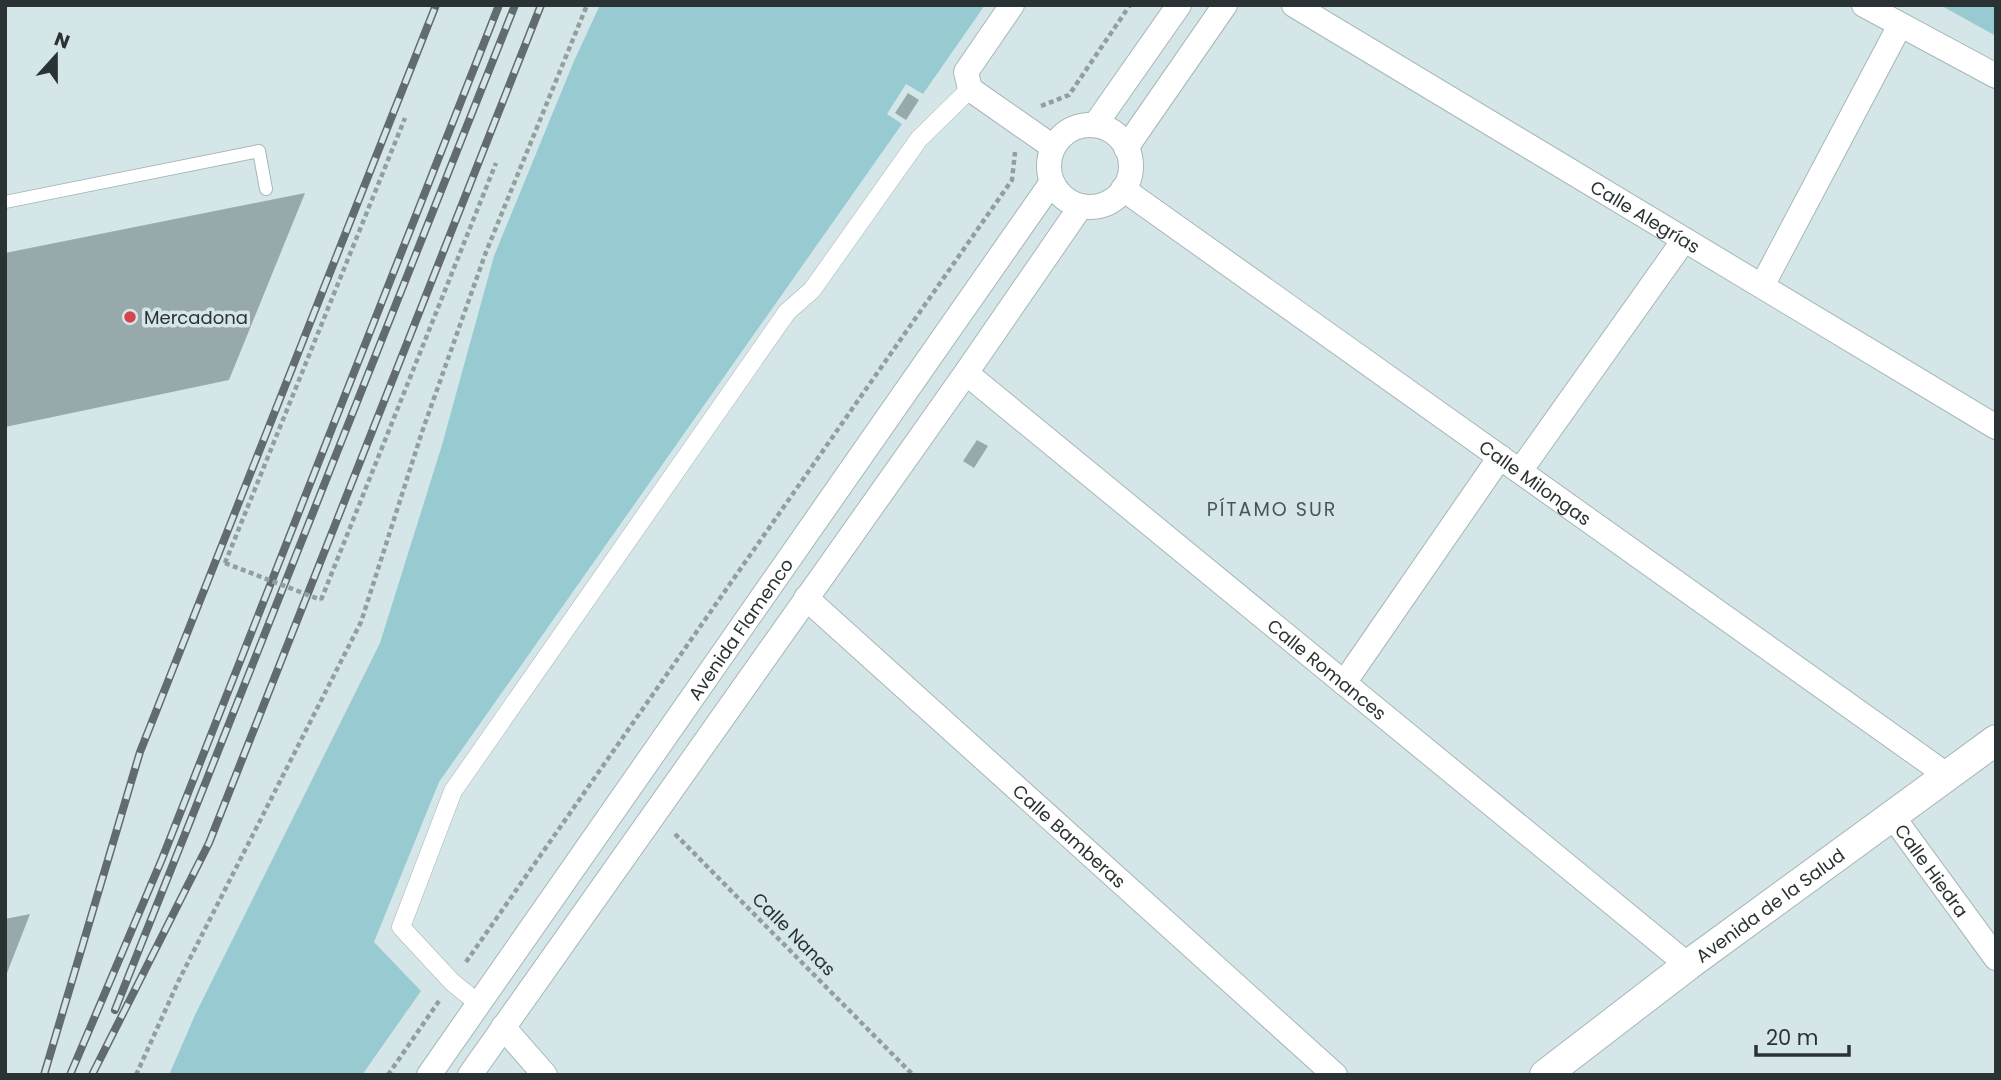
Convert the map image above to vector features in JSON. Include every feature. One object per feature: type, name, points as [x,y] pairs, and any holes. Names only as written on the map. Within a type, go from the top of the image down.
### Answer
[{"type":"street","points":[[478,1003],[452,982],[401,927],[453,791],[786,312],[812,290],[919,139],[968,80],[1012,5]]},
{"type":"street","points":[[1095,125],[1180,5]]},
{"type":"street","points":[[1126,148],[1225,5]]},
{"type":"street","name":"Calle Alegrías","points":[[1294,5],[1996,427]]},
{"type":"street","points":[[1864,5],[1996,76]]},
{"type":"street","points":[[1762,286],[1900,25]]},
{"type":"street","points":[[968,80],[1025,128],[1053,147]]},
{"type":"street","points":[[1095,125],[1108,129],[1118,137],[1126,148],[1130,169],[1124,189],[1115,198],[1092,207],[1081,206],[1069,201],[1052,183],[1049,159],[1053,147],[1070,130],[1095,125]]},
{"type":"street","name":"Avenida Flamenco","points":[[429,1075],[1052,183]]},
{"type":"street","name":"Calle Milongas","points":[[1124,189],[1948,776]]},
{"type":"street","name":"Avenida Flamenco","points":[[470,1075],[1081,206]]},
{"type":"street","points":[[1344,683],[1684,240]]},
{"type":"street","name":"Calle Romances","points":[[966,373],[1688,965]]},
{"type":"street","name":"Calle Bamberas","points":[[806,598],[1335,1075]]},
{"type":"street","name":"Avenida de la Salud","points":[[1545,1075],[1688,965],[1996,740]]},
{"type":"street","name":"Calle Hiedra","points":[[1893,817],[1996,958]]},
{"type":"street","points":[[503,1027],[545,1075]]},
{"type":"lane","points":[[5,202],[259,151],[266,189]]},
{"type":"path","points":[[136,1075],[178,980],[361,622],[423,429],[486,252],[587,5]]},
{"type":"path","points":[[388,1075],[1012,180],[1015,149],[1039,107],[1069,95],[1130,5]]},
{"type":"path","points":[[405,118],[225,562],[321,600],[496,163]]},
{"type":"path","name":"Calle Nanas","points":[[654,814],[913,1075]]},
{"type":"shaded area","points":[[600,5],[985,5],[923,94],[906,84],[887,114],[902,124],[439,782],[374,942],[421,991],[362,1075],[169,1075],[195,1015],[380,643],[442,445],[494,256],[574,61]]},
{"type":"shaded area","points":[[1940,5],[1996,5],[1996,36]]},
{"type":"building","points":[[908,93],[919,100],[906,120],[895,113]]},
{"type":"building","name":"Mercadona","points":[[305,193],[229,380],[5,427],[5,253]]},
{"type":"building","points":[[977,440],[988,446],[974,468],[963,461]]},
{"type":"building","points":[[30,914],[5,978],[5,919]]},
{"type":"railway","points":[[44,1075],[140,752],[436,5]]},
{"type":"railway","points":[[70,1075],[162,859],[499,5]]},
{"type":"railway","points":[[115,1010],[515,5]]},
{"type":"railway","points":[[92,1075],[209,843],[541,5]]},
{"type":"place","name":"Mercadona","points":[[130,317]]},
{"type":"district","name":"PÍTAMO SUR","points":[[1272,509]]}]
